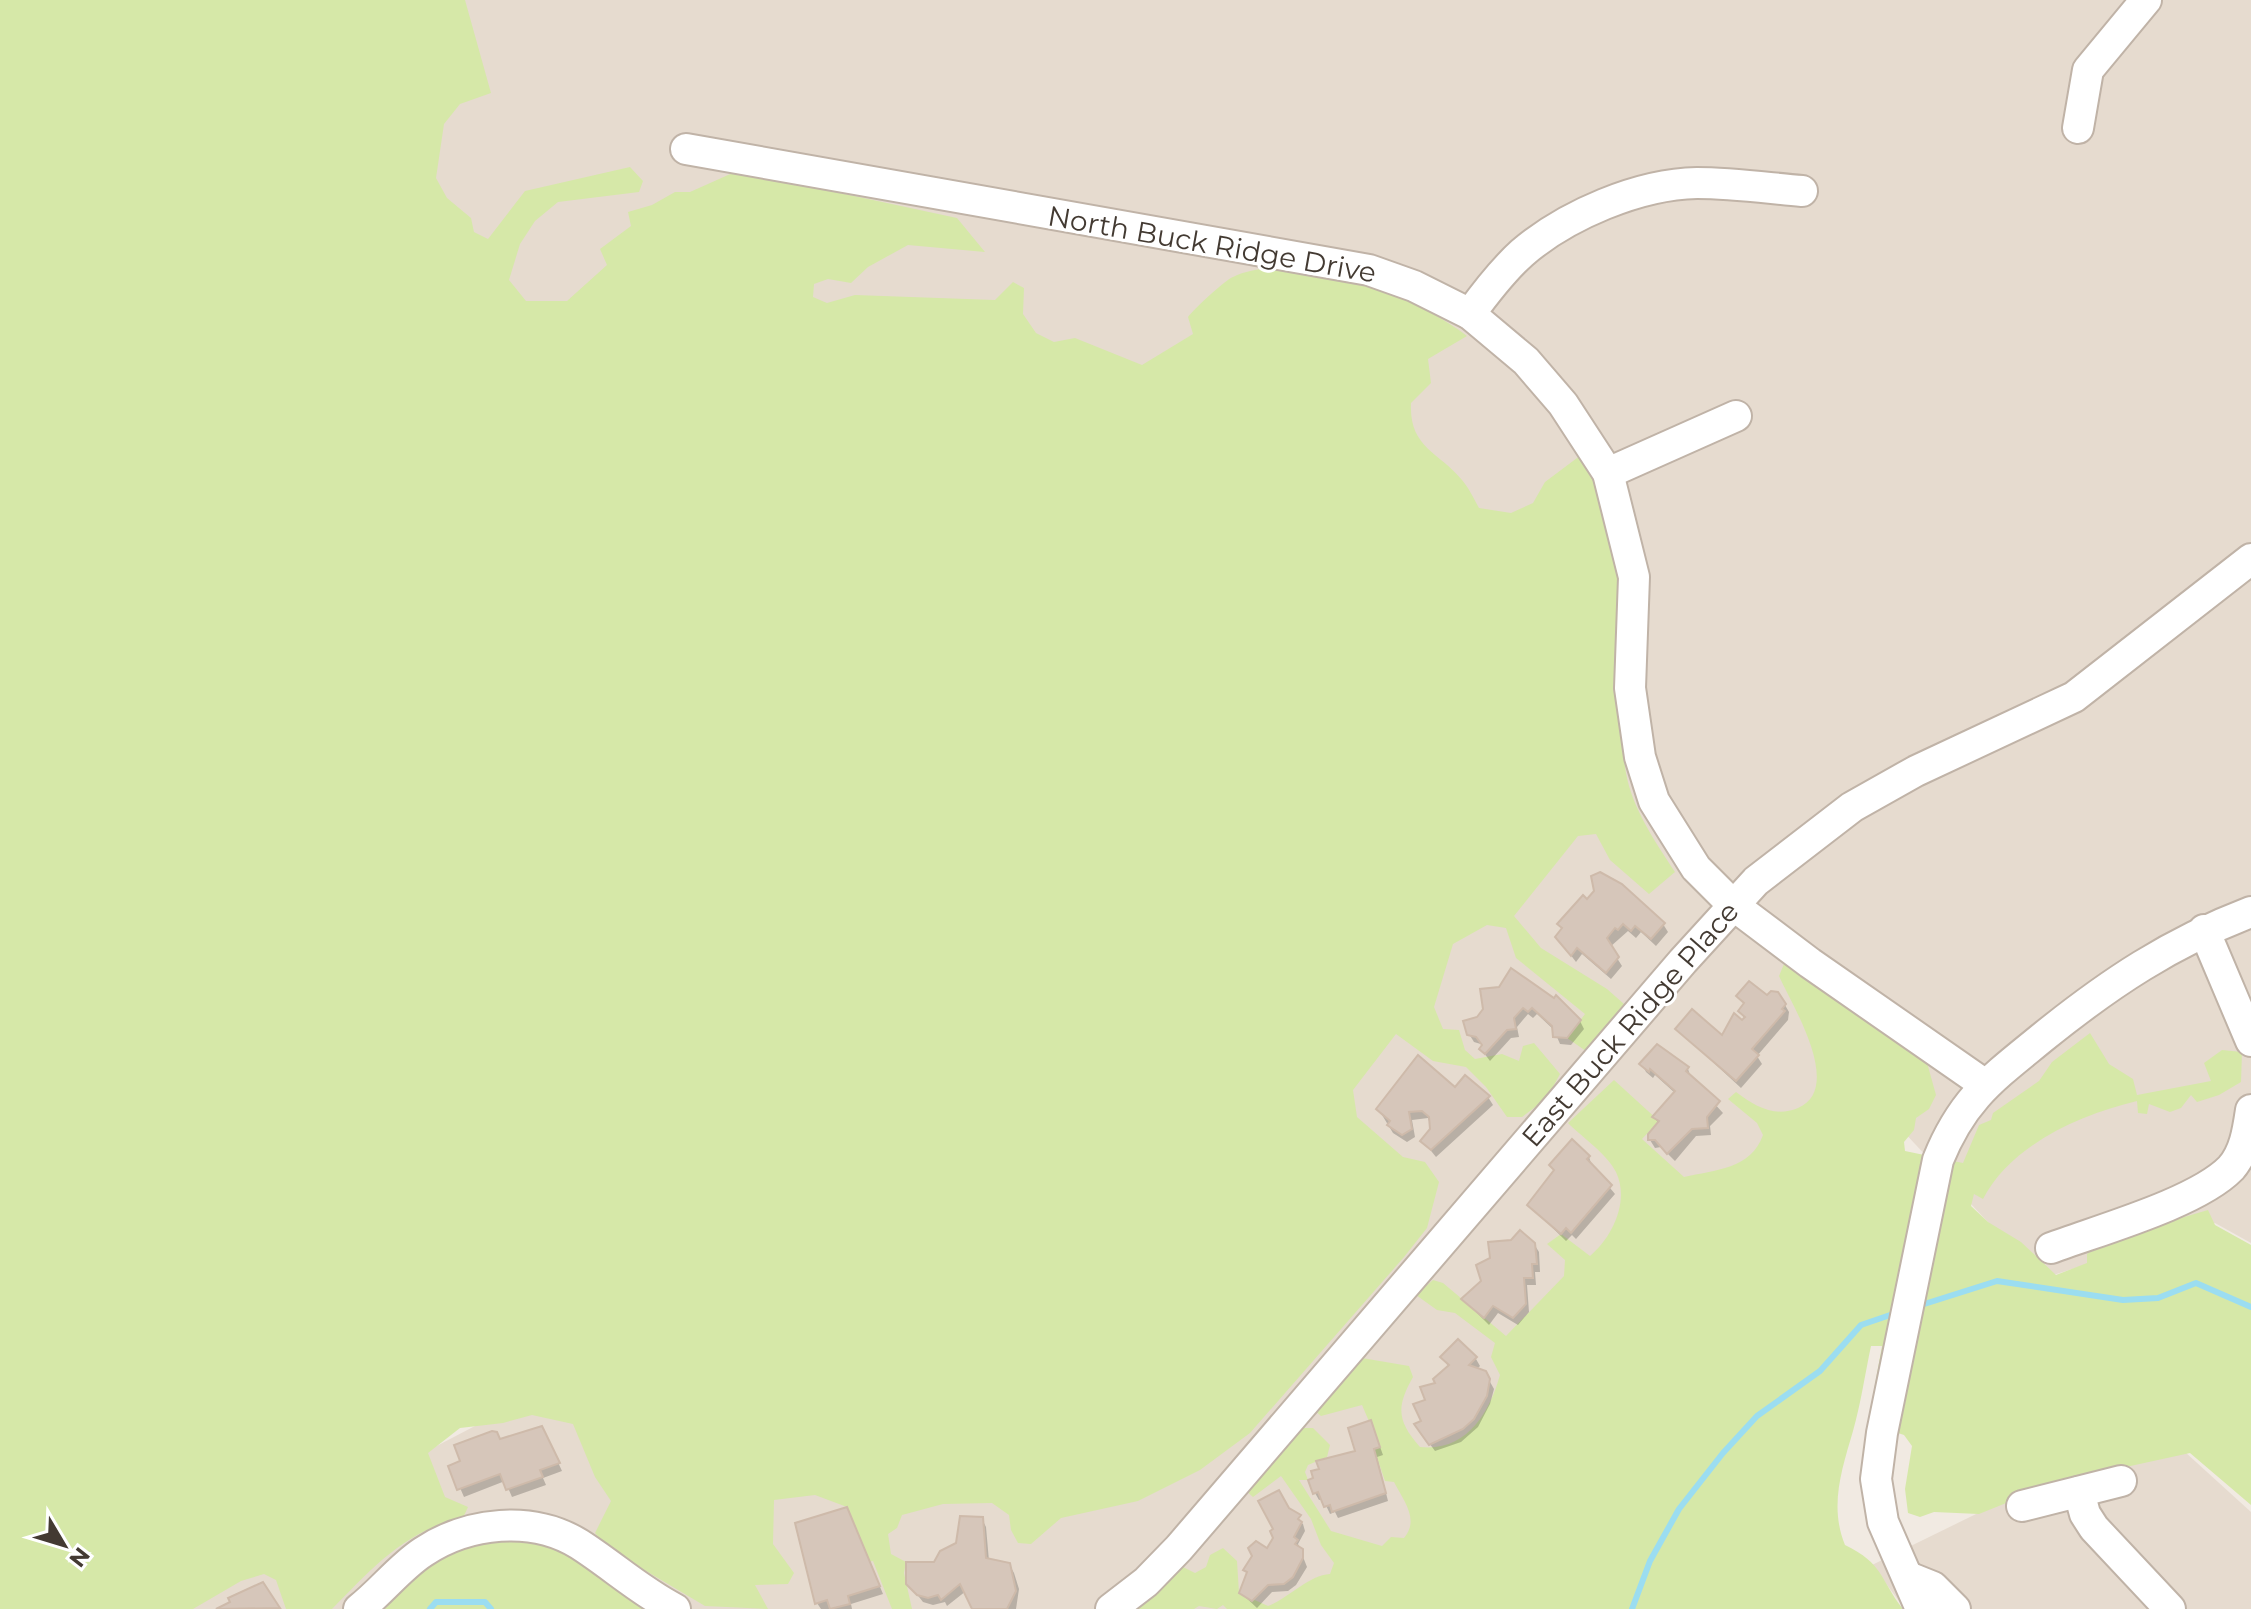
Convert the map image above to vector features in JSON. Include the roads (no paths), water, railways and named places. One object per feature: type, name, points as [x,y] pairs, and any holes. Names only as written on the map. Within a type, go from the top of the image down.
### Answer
[{"type":"street","points":[[2078,128],[2088,70],[2146,0]]},
{"type":"street","name":"North Buck Ridge Drive","points":[[686,149],[1369,270],[1414,286],[1470,314],[1526,361],[1563,404],[1608,473],[1634,577],[1630,688],[1640,757],[1654,801],[1672,835],[1696,868],[1733,905],[1984,1084]]},
{"type":"street","points":[[1470,314],[1495,281],[1524,251],[1563,226],[1614,203],[1654,189],[1695,183],[1802,191]]},
{"type":"street","points":[[1608,473],[1736,416]]},
{"type":"street","name":"East Buck Ridge Place","points":[[1111,1609],[1146,1582],[1179,1548],[1756,881],[1852,807],[1916,771],[2074,697],[2251,559]]},
{"type":"street","points":[[1921,1609],[1908,1577],[1892,1550],[1883,1522],[1876,1479],[1882,1433],[1938,1160],[1956,1119],[1984,1084],[2094,996],[2158,953],[2204,930],[2251,912]]},
{"type":"street","points":[[2204,930],[2251,1041]]},
{"type":"street","points":[[2051,1248],[2193,1194],[2233,1166],[2250,1130]]},
{"type":"street","points":[[2022,1506],[2121,1481]]},
{"type":"street","points":[[2079,1492],[2085,1514],[2094,1528],[2170,1609]]},
{"type":"street","points":[[359,1609],[422,1552],[468,1530],[495,1526],[529,1526],[577,1543],[651,1597],[675,1609]]},
{"type":"street","points":[[1908,1577],[1933,1587],[1955,1609]]},
{"type":"waterway","points":[[1918,1306],[1997,1281],[2123,1300],[2158,1298],[2196,1283],[2251,1307]]},
{"type":"waterway","points":[[1632,1609],[1650,1561],[1679,1509],[1723,1453],[1757,1416],[1820,1371],[1861,1325],[1896,1313]]},
{"type":"waterway","points":[[430,1609],[436,1602],[485,1602],[491,1609]]}]
